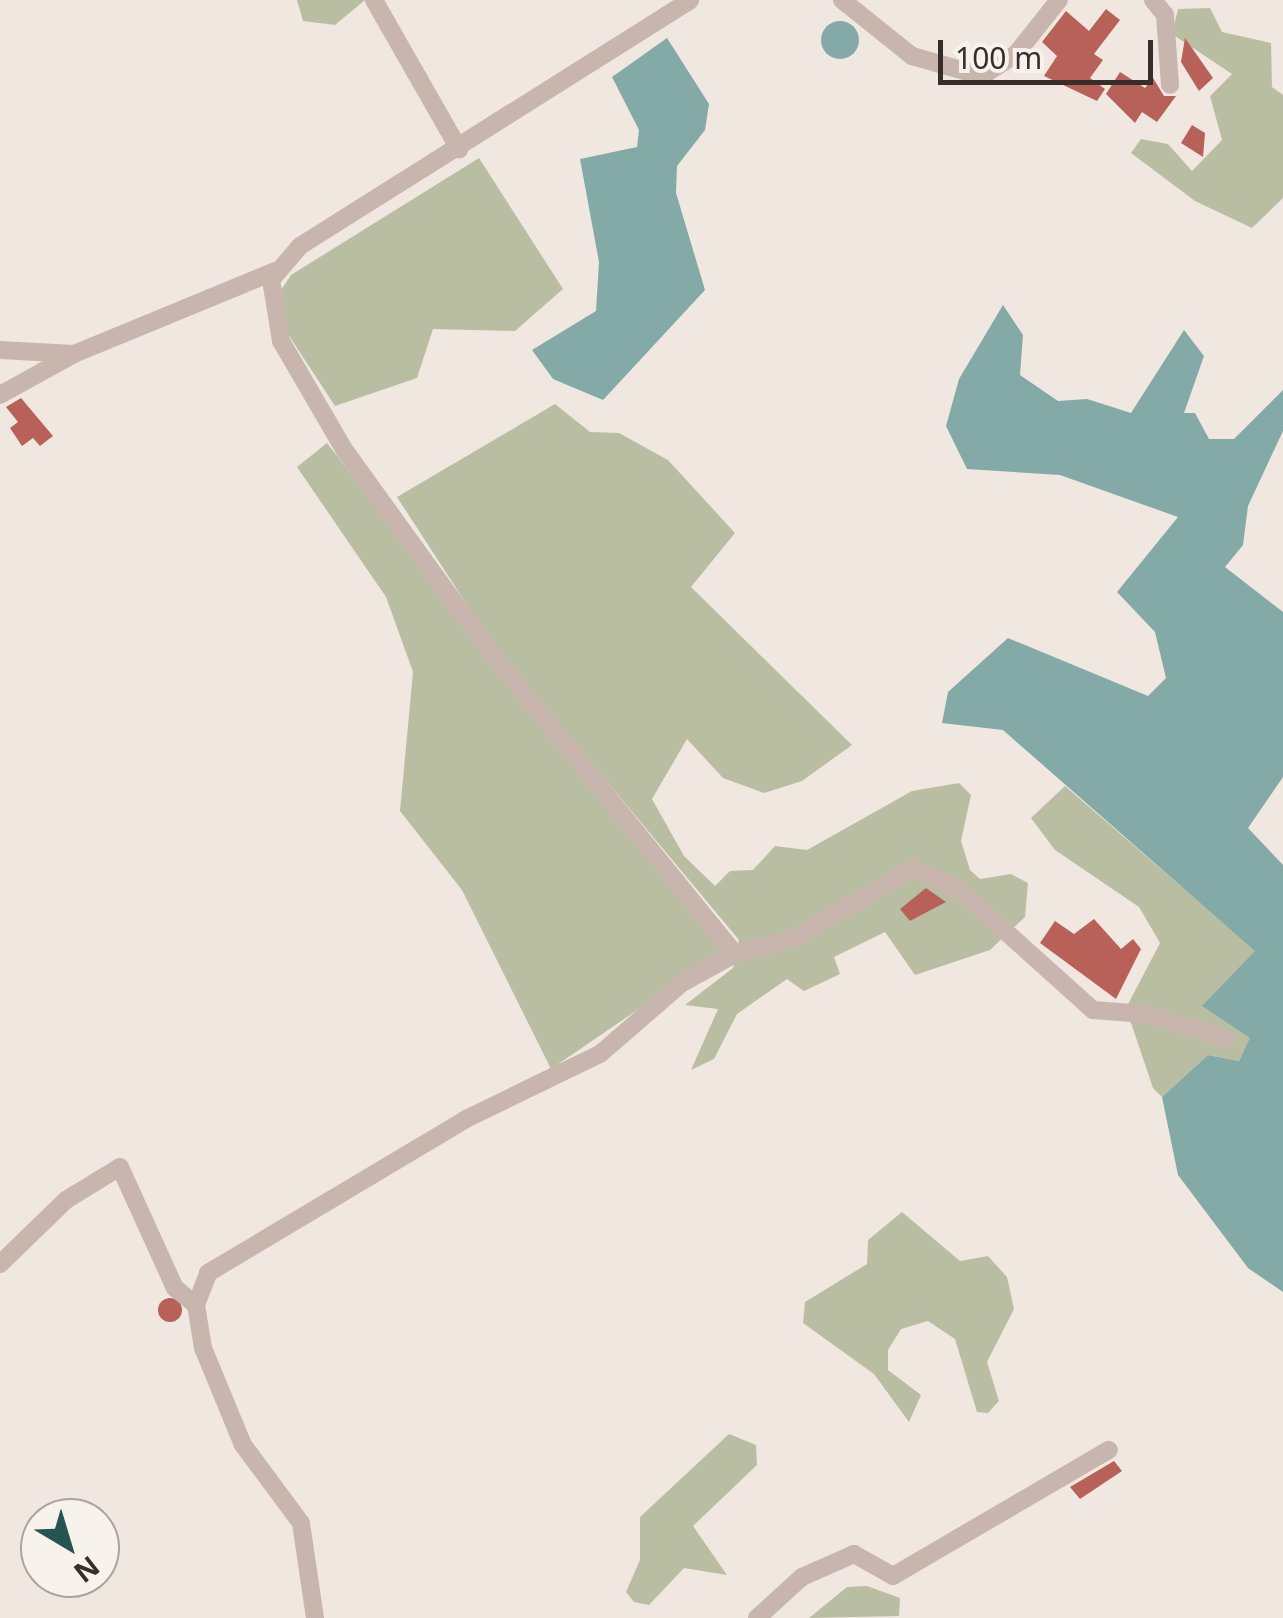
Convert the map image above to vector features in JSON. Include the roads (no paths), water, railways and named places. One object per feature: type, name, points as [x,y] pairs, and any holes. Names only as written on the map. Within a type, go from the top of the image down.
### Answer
[{"type":"street","points":[[374,0],[458,149]]},
{"type":"street","points":[[0,395],[74,354],[275,271],[690,0]]},
{"type":"street","points":[[842,0],[912,56],[982,76],[1016,54],[1059,0]]},
{"type":"street","points":[[1153,0],[1165,15],[1170,86]]},
{"type":"street","points":[[275,271],[270,299],[281,341],[345,451],[488,649],[735,954]]},
{"type":"street","points":[[0,350],[74,354]]},
{"type":"street","points":[[196,1305],[222,1259],[600,1054],[682,983],[735,954],[794,938],[912,868],[957,888],[1092,1010],[1145,1014],[1227,1039]]},
{"type":"street","points":[[0,1264],[66,1200],[120,1167],[175,1288],[196,1305],[234,1425],[302,1524],[315,1618]]},
{"type":"street","points":[[757,1618],[802,1577],[854,1554],[893,1576],[947,1536],[1109,1450]]},
{"type":"water","points":[[840,21],[854,26],[859,40],[854,54],[840,59],[826,54],[821,40],[826,26]]},
{"type":"water","points":[[667,38],[709,104],[705,130],[677,166],[676,193],[705,290],[603,400],[553,379],[532,350],[596,311],[599,262],[580,159],[637,147],[639,130],[612,77]]},
{"type":"water","points":[[1003,305],[1023,335],[1020,375],[1058,401],[1087,399],[1131,413],[1184,330],[1204,356],[1184,413],[1195,413],[1209,439],[1234,439],[1283,390],[1283,431],[1248,506],[1243,545],[1225,567],[1283,612],[1283,777],[1248,828],[1283,865],[1283,1292],[1248,1268],[1178,1175],[1162,1097],[1208,1055],[1239,1061],[1250,1038],[1202,1006],[1255,951],[1003,730],[942,723],[948,692],[1008,638],[1148,696],[1166,678],[1155,632],[1117,592],[1178,517],[1060,475],[967,469],[946,426],[959,379]]}]
